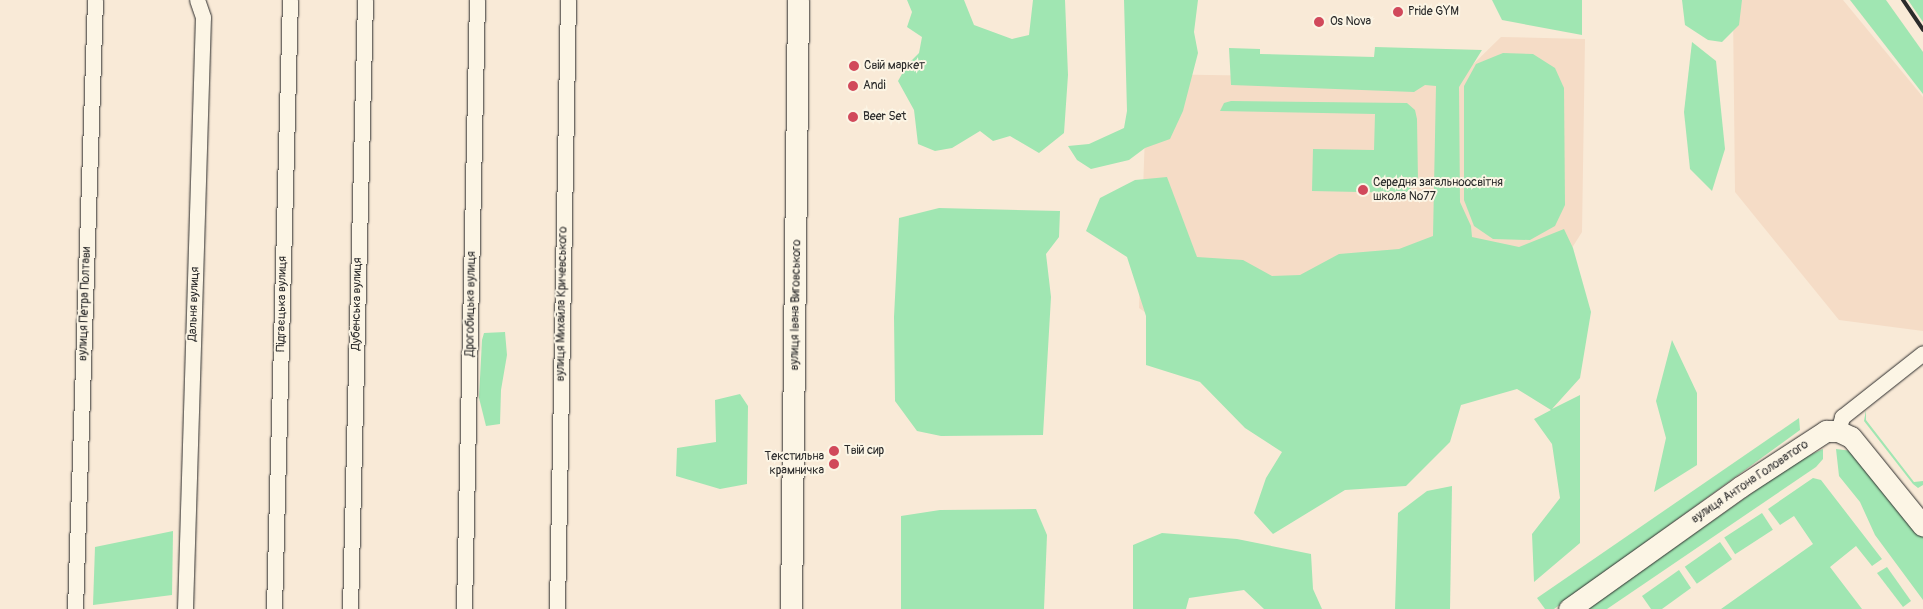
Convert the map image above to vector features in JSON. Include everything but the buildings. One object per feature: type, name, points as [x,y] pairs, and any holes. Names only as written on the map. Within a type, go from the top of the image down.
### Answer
[{"type":"main road","name":"вулиця Івана Виговського","points":[[791,609],[798,0]]},
{"type":"main road","name":"вулиця Антона Головатого","points":[[1569,609],[1740,487],[1826,431],[1838,431]]},
{"type":"main road","points":[[1838,431],[1851,438],[1864,450],[1923,526]]},
{"type":"street","name":"вулиця Петра Полтави","points":[[75,609],[95,0]]},
{"type":"street","name":"Дальня вулиця","points":[[185,609],[203,17],[197,0]]},
{"type":"street","name":"Підгаєцька вулиця","points":[[274,609],[290,0]]},
{"type":"street","name":"Дубенська вулиця","points":[[350,609],[365,0]]},
{"type":"street","name":"Дрогобицька вулиця","points":[[464,609],[477,0]]},
{"type":"street","name":"вулиця Михайла Кричевського","points":[[557,609],[568,0]]},
{"type":"street","points":[[1838,431],[1842,417],[1923,353]]},
{"type":"shaded area","points":[[1736,0],[1843,0],[1923,97],[1923,331],[1839,320],[1735,192],[1733,11]]},
{"type":"shaded area","name":"Середня загальноосвітня школа №77","points":[[1501,37],[1585,39],[1582,232],[1560,267],[1184,339],[1139,308],[1147,74],[1458,79]]},
{"type":"green space","points":[[907,0],[964,0],[974,25],[1012,39],[1029,35],[1033,0],[1065,0],[1068,75],[1064,133],[1039,153],[1010,136],[993,141],[980,131],[952,148],[935,151],[918,144],[914,110],[898,81],[907,65],[919,53],[922,37],[907,27],[912,12]]},
{"type":"green space","points":[[1124,0],[1198,0],[1194,32],[1198,53],[1183,111],[1170,139],[1145,148],[1129,160],[1091,169],[1077,160],[1068,146],[1089,144],[1124,128],[1127,111]]},
{"type":"green space","points":[[1492,0],[1582,0],[1582,35],[1502,20]]},
{"type":"green space","points":[[1682,0],[1742,0],[1739,25],[1722,42],[1708,40],[1685,25]]},
{"type":"green space","points":[[1850,0],[1886,0],[1923,52],[1923,94]]},
{"type":"green space","points":[[1908,0],[1923,0],[1923,22]]},
{"type":"green space","points":[[1692,42],[1716,61],[1725,149],[1712,191],[1690,169],[1684,112]]},
{"type":"green space","points":[[1375,47],[1482,50],[1459,87],[1460,202],[1471,226],[1472,237],[1519,247],[1564,229],[1573,248],[1591,312],[1580,378],[1552,409],[1580,395],[1580,543],[1534,582],[1532,534],[1560,498],[1552,444],[1534,419],[1551,410],[1517,389],[1461,405],[1450,442],[1406,486],[1345,490],[1273,534],[1254,513],[1266,478],[1282,452],[1245,428],[1200,382],[1146,365],[1146,316],[1127,257],[1086,231],[1100,198],[1135,180],[1167,177],[1197,257],[1243,260],[1272,276],[1300,275],[1339,254],[1399,249],[1433,236],[1436,86],[1425,85],[1414,92],[1231,85],[1229,48],[1260,49],[1260,54],[1374,57]]},
{"type":"green space","points":[[1503,53],[1533,54],[1555,68],[1564,88],[1565,205],[1555,226],[1530,240],[1493,239],[1474,226],[1464,200],[1464,86],[1476,64]]},
{"type":"green space","points":[[1231,101],[1407,103],[1415,110],[1417,119],[1418,181],[1406,193],[1312,191],[1313,149],[1374,150],[1375,114],[1220,111],[1224,103]]},
{"type":"green space","points":[[939,208],[1060,211],[1059,237],[1046,254],[1051,297],[1043,435],[941,436],[917,431],[895,401],[894,317],[899,218]]},
{"type":"green space","points":[[505,332],[507,355],[501,390],[500,424],[486,426],[479,398],[482,340],[484,333]]},
{"type":"green space","points":[[1672,340],[1697,393],[1697,465],[1654,492],[1666,438],[1656,401]]},
{"type":"green space","points":[[740,394],[748,406],[747,484],[720,489],[676,476],[677,448],[716,442],[715,400]]},
{"type":"green space","points":[[1866,410],[1866,420],[1914,482],[1923,481],[1923,485],[1918,488],[1913,484],[1864,421]]},
{"type":"green space","points":[[1799,418],[1800,430],[1554,609],[1545,609],[1537,598]]},
{"type":"green space","points":[[1823,449],[1823,459],[1816,467],[1607,609],[1587,609],[1799,460]]},
{"type":"green space","points":[[1836,449],[1852,451],[1923,536],[1923,600],[1875,535],[1860,502],[1839,476]]},
{"type":"green space","points":[[1813,478],[1821,480],[1882,559],[1872,566],[1856,546],[1830,567],[1862,609],[1721,609],[1813,544],[1794,516],[1780,525],[1768,509]]},
{"type":"green space","points":[[1452,486],[1450,609],[1395,609],[1398,513],[1427,491]]},
{"type":"green space","points":[[1036,509],[1047,535],[1044,609],[901,609],[901,516],[940,510]]},
{"type":"green space","points":[[1762,513],[1773,530],[1735,554],[1724,538]]},
{"type":"green space","points":[[173,531],[172,595],[93,605],[95,547]]},
{"type":"green space","points":[[1162,533],[1237,539],[1311,554],[1313,589],[1322,609],[1264,609],[1244,590],[1189,598],[1186,609],[1133,609],[1133,545]]},
{"type":"green space","points":[[1720,542],[1732,559],[1697,584],[1685,567]]},
{"type":"green space","points":[[1887,567],[1911,601],[1903,607],[1877,573]]},
{"type":"green space","points":[[1679,570],[1691,588],[1662,609],[1651,609],[1642,596]]},
{"type":"railway","points":[[1903,0],[1923,30]]},
{"type":"place","name":"Pride GYM","points":[[1398,12]]},
{"type":"place","name":"Os Nova","points":[[1319,22]]},
{"type":"place","name":"Свій маркет","points":[[854,66]]},
{"type":"place","name":"Andi","points":[[853,86]]},
{"type":"place","name":"Beer Set","points":[[853,117]]},
{"type":"place","name":"Середня загальноосвітня школа №77","points":[[1363,190]]},
{"type":"place","name":"Твій сир","points":[[834,451]]},
{"type":"place","name":"Текстильна крамничка","points":[[834,464]]}]
